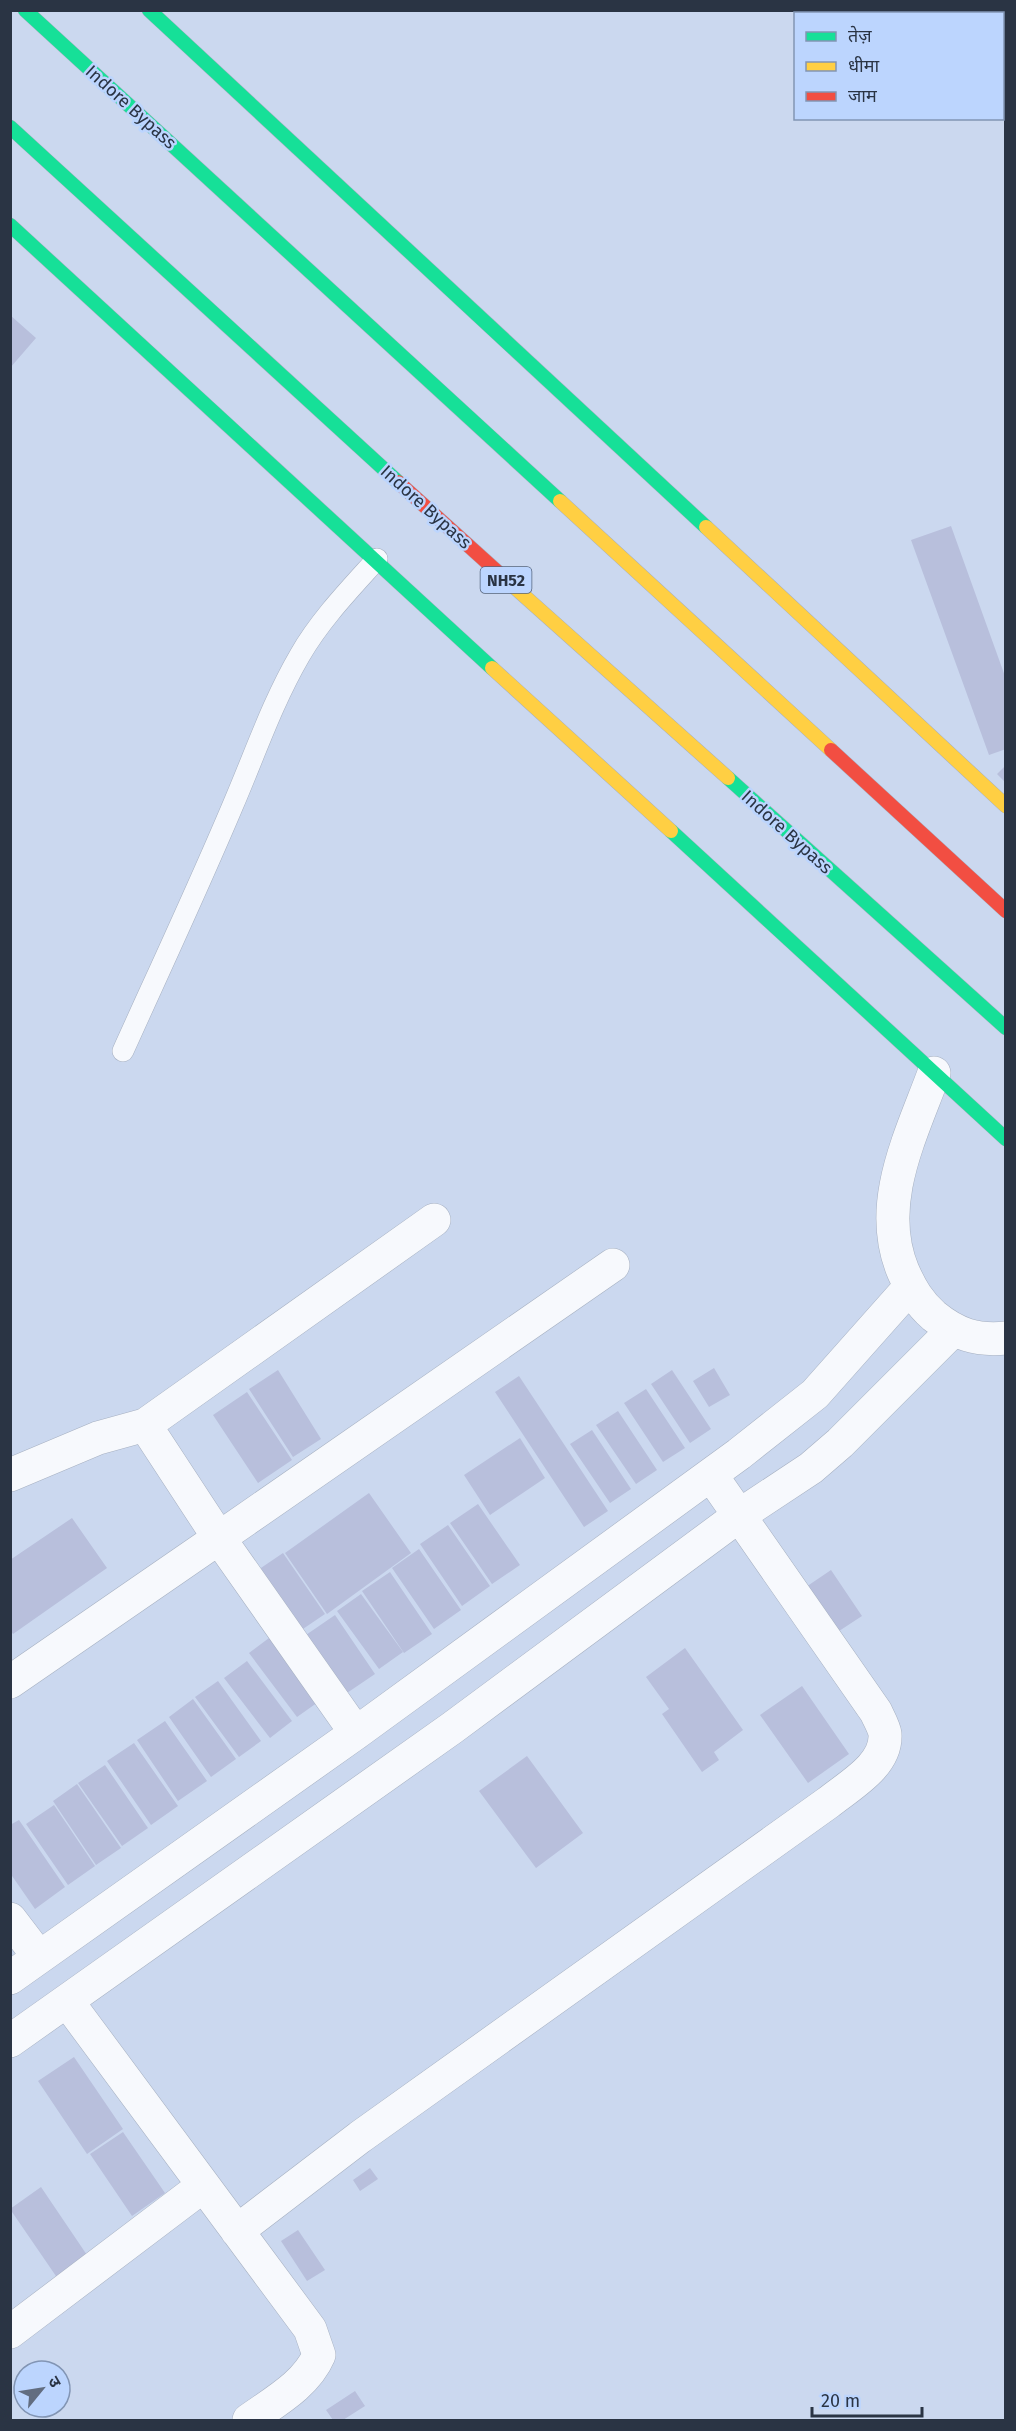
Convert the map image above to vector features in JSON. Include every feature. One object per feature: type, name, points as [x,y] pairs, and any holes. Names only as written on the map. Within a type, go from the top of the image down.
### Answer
[{"type":"main road","name":"Indore Bypass","points":[[25,10],[1005,911]]},
{"type":"main road","points":[[149,10],[1005,806]]},
{"type":"main road","name":"Indore Bypass","points":[[10,127],[433,514],[1005,1028]]},
{"type":"main road","points":[[10,225],[377,559],[1005,1139]]},
{"type":"street","points":[[934,1073],[897,1174],[891,1216],[898,1259],[921,1305],[952,1331],[968,1336],[1005,1338]]},
{"type":"street","points":[[10,1474],[98,1438],[145,1425],[434,1220]]},
{"type":"street","points":[[10,1682],[613,1265]]},
{"type":"street","points":[[10,1978],[356,1733],[711,1475],[815,1394],[910,1287]]},
{"type":"street","points":[[10,2042],[452,1728],[740,1515],[826,1456],[952,1331]]},
{"type":"street","points":[[145,1425],[219,1538],[356,1733]]},
{"type":"street","points":[[237,2231],[360,2138],[819,1808],[872,1767],[883,1750],[885,1733],[876,1712],[711,1475]]},
{"type":"street","points":[[10,1919],[39,1957]]},
{"type":"street","points":[[67,2001],[310,2329],[319,2355],[312,2370],[296,2386],[249,2421]]},
{"type":"street","points":[[10,2332],[203,2186]]},
{"type":"lane","points":[[123,1051],[199,885],[268,716],[301,653],[336,606],[377,559]]},
{"type":"building","points":[[10,315],[36,338],[10,368]]},
{"type":"building","points":[[951,526],[1006,679],[1006,749],[989,755],[911,540]]},
{"type":"building","points":[[1006,765],[1006,783],[997,774]]},
{"type":"building","points":[[714,1368],[730,1395],[709,1407],[693,1381]]},
{"type":"building","points":[[278,1370],[321,1439],[293,1457],[249,1389]]},
{"type":"building","points":[[672,1370],[711,1429],[690,1443],[651,1384]]},
{"type":"building","points":[[519,1376],[608,1511],[584,1527],[495,1392]]},
{"type":"building","points":[[646,1389],[685,1448],[663,1462],[624,1403]]},
{"type":"building","points":[[247,1392],[292,1460],[258,1483],[213,1415]]},
{"type":"building","points":[[618,1411],[657,1470],[636,1484],[596,1425]]},
{"type":"building","points":[[592,1430],[631,1489],[610,1503],[570,1444]]},
{"type":"building","points":[[520,1438],[545,1478],[490,1515],[464,1475]]},
{"type":"building","points":[[369,1493],[411,1553],[327,1614],[285,1553]]},
{"type":"building","points":[[478,1504],[520,1565],[492,1584],[450,1523]]},
{"type":"building","points":[[72,1518],[107,1568],[13,1634],[10,1630],[10,1560]]},
{"type":"building","points":[[448,1525],[490,1586],[462,1606],[420,1544]]},
{"type":"building","points":[[419,1549],[461,1610],[434,1629],[392,1568]]},
{"type":"building","points":[[283,1553],[325,1614],[297,1633],[255,1572]]},
{"type":"building","points":[[831,1570],[862,1616],[833,1635],[803,1589]]},
{"type":"building","points":[[390,1572],[432,1634],[404,1653],[362,1591]]},
{"type":"building","points":[[361,1594],[403,1652],[379,1669],[337,1611]]},
{"type":"building","points":[[335,1615],[375,1674],[344,1695],[303,1637]]},
{"type":"building","points":[[273,1635],[321,1700],[297,1717],[249,1653]]},
{"type":"building","points":[[685,1648],[743,1730],[714,1752],[719,1760],[702,1772],[662,1714],[669,1709],[646,1677]]},
{"type":"building","points":[[247,1661],[292,1721],[270,1738],[224,1678]]},
{"type":"building","points":[[218,1681],[261,1741],[239,1757],[195,1697]]},
{"type":"building","points":[[802,1686],[849,1754],[808,1783],[760,1715]]},
{"type":"building","points":[[193,1699],[236,1759],[211,1777],[169,1717]]},
{"type":"building","points":[[165,1721],[207,1781],[178,1801],[137,1740]]},
{"type":"building","points":[[134,1743],[178,1806],[151,1825],[107,1761]]},
{"type":"building","points":[[527,1756],[583,1833],[536,1868],[479,1791]]},
{"type":"building","points":[[105,1765],[148,1828],[122,1846],[78,1783]]},
{"type":"building","points":[[77,1784],[121,1848],[96,1865],[53,1801]]},
{"type":"building","points":[[54,1805],[95,1866],[68,1885],[26,1824]]},
{"type":"building","points":[[19,1820],[65,1887],[35,1909],[10,1873],[10,1825]]},
{"type":"building","points":[[74,2057],[123,2129],[87,2154],[38,2081]]},
{"type":"building","points":[[123,2132],[165,2193],[132,2216],[90,2154]]},
{"type":"building","points":[[370,2168],[378,2179],[360,2191],[353,2180]]},
{"type":"building","points":[[41,2187],[89,2258],[58,2279],[10,2209]]},
{"type":"building","points":[[298,2230],[325,2270],[307,2281],[281,2241]]},
{"type":"building","points":[[355,2391],[365,2406],[343,2420],[333,2420],[326,2410]]},
{"type":"traffic: fast","points":[[25,10],[560,501]]},
{"type":"traffic: fast","points":[[149,10],[706,527]]},
{"type":"traffic: fast","points":[[10,127],[398,482]]},
{"type":"traffic: fast","points":[[10,225],[492,668]]},
{"type":"traffic: fast","points":[[728,778],[1006,1028]]},
{"type":"traffic: fast","points":[[671,831],[1006,1139]]},
{"type":"traffic: slow","points":[[560,501],[831,750]]},
{"type":"traffic: slow","points":[[706,527],[1006,806]]},
{"type":"traffic: slow","points":[[512,585],[728,778]]},
{"type":"traffic: slow","points":[[492,668],[671,831]]},
{"type":"traffic: jam","points":[[398,482],[512,585]]},
{"type":"traffic: jam","points":[[831,750],[1006,911]]}]
